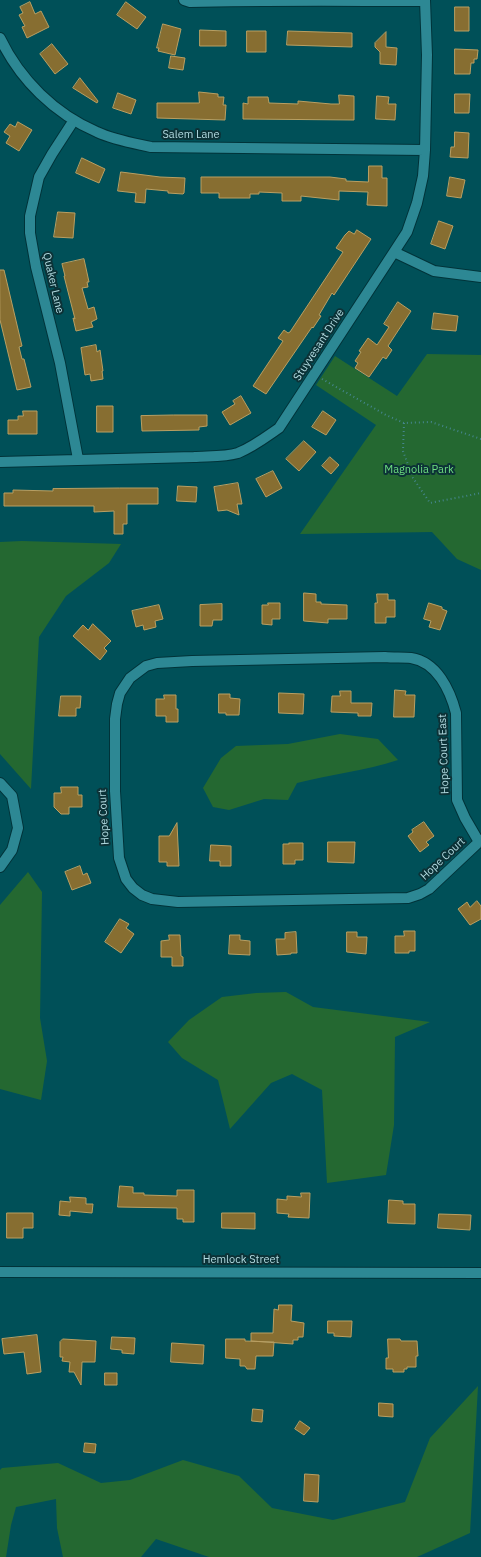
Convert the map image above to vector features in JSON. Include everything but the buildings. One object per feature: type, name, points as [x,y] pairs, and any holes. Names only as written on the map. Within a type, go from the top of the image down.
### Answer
[{"type":"street","points":[[184,0],[190,2],[266,0],[346,2],[425,0]]},
{"type":"street","name":"Stuyvesant Drive","points":[[0,462],[194,457],[237,453],[255,444],[279,428],[394,252],[406,232],[417,203],[423,176],[425,150],[427,55],[425,0]]},
{"type":"street","name":"Salem Lane","points":[[0,38],[5,50],[28,82],[51,104],[74,120],[97,132],[119,140],[150,147],[425,150]]},
{"type":"street","name":"Quaker Lane","points":[[74,120],[39,177],[30,216],[30,233],[36,267],[60,363],[78,459]]},
{"type":"street","points":[[394,252],[434,271],[481,277]]},
{"type":"street","name":"Hope Court","points":[[430,666],[412,658],[385,658],[192,661],[157,663],[142,668],[130,678],[120,693],[117,704],[115,791],[119,858],[121,865],[126,879],[133,888],[142,894],[164,901],[408,898],[429,889],[480,841]]},
{"type":"street","name":"Hope Court East","points":[[430,666],[447,687],[456,713],[457,800],[465,818],[480,841]]},
{"type":"street","points":[[0,782],[12,796],[18,828],[12,850],[0,867]]},
{"type":"street","name":"Hemlock Street","points":[[0,1272],[481,1273]]},
{"type":"path","points":[[314,374],[386,415],[404,422],[431,422],[481,439]]},
{"type":"path","points":[[404,422],[403,451],[413,478],[430,502],[481,493]]},
{"type":"green space","name":"Magnolia Park","points":[[427,354],[481,355],[481,570],[457,559],[432,532],[300,534],[376,425],[316,385],[335,356],[397,396]]},
{"type":"green space","points":[[22,541],[121,544],[109,563],[66,596],[39,637],[31,789],[0,754],[0,542]]},
{"type":"green space","points":[[340,734],[378,739],[398,760],[373,767],[297,783],[288,800],[264,799],[229,810],[213,807],[203,788],[221,758],[236,746],[288,744]]},
{"type":"green space","points":[[28,872],[42,892],[40,1018],[47,1061],[41,1100],[0,1089],[0,905]]},
{"type":"green space","points":[[286,992],[313,1007],[430,1022],[395,1037],[394,1125],[386,1175],[327,1183],[322,1090],[292,1074],[271,1083],[230,1129],[218,1080],[182,1058],[168,1042],[189,1020],[222,997],[256,993]]},
{"type":"green space","points":[[478,1386],[470,1533],[417,1557],[209,1557],[156,1539],[141,1557],[63,1557],[57,1528],[56,1499],[16,1507],[11,1525],[6,1557],[0,1557],[0,1470],[2,1468],[58,1463],[101,1483],[130,1480],[183,1460],[239,1476],[272,1508],[333,1520],[405,1502],[430,1438]]}]
